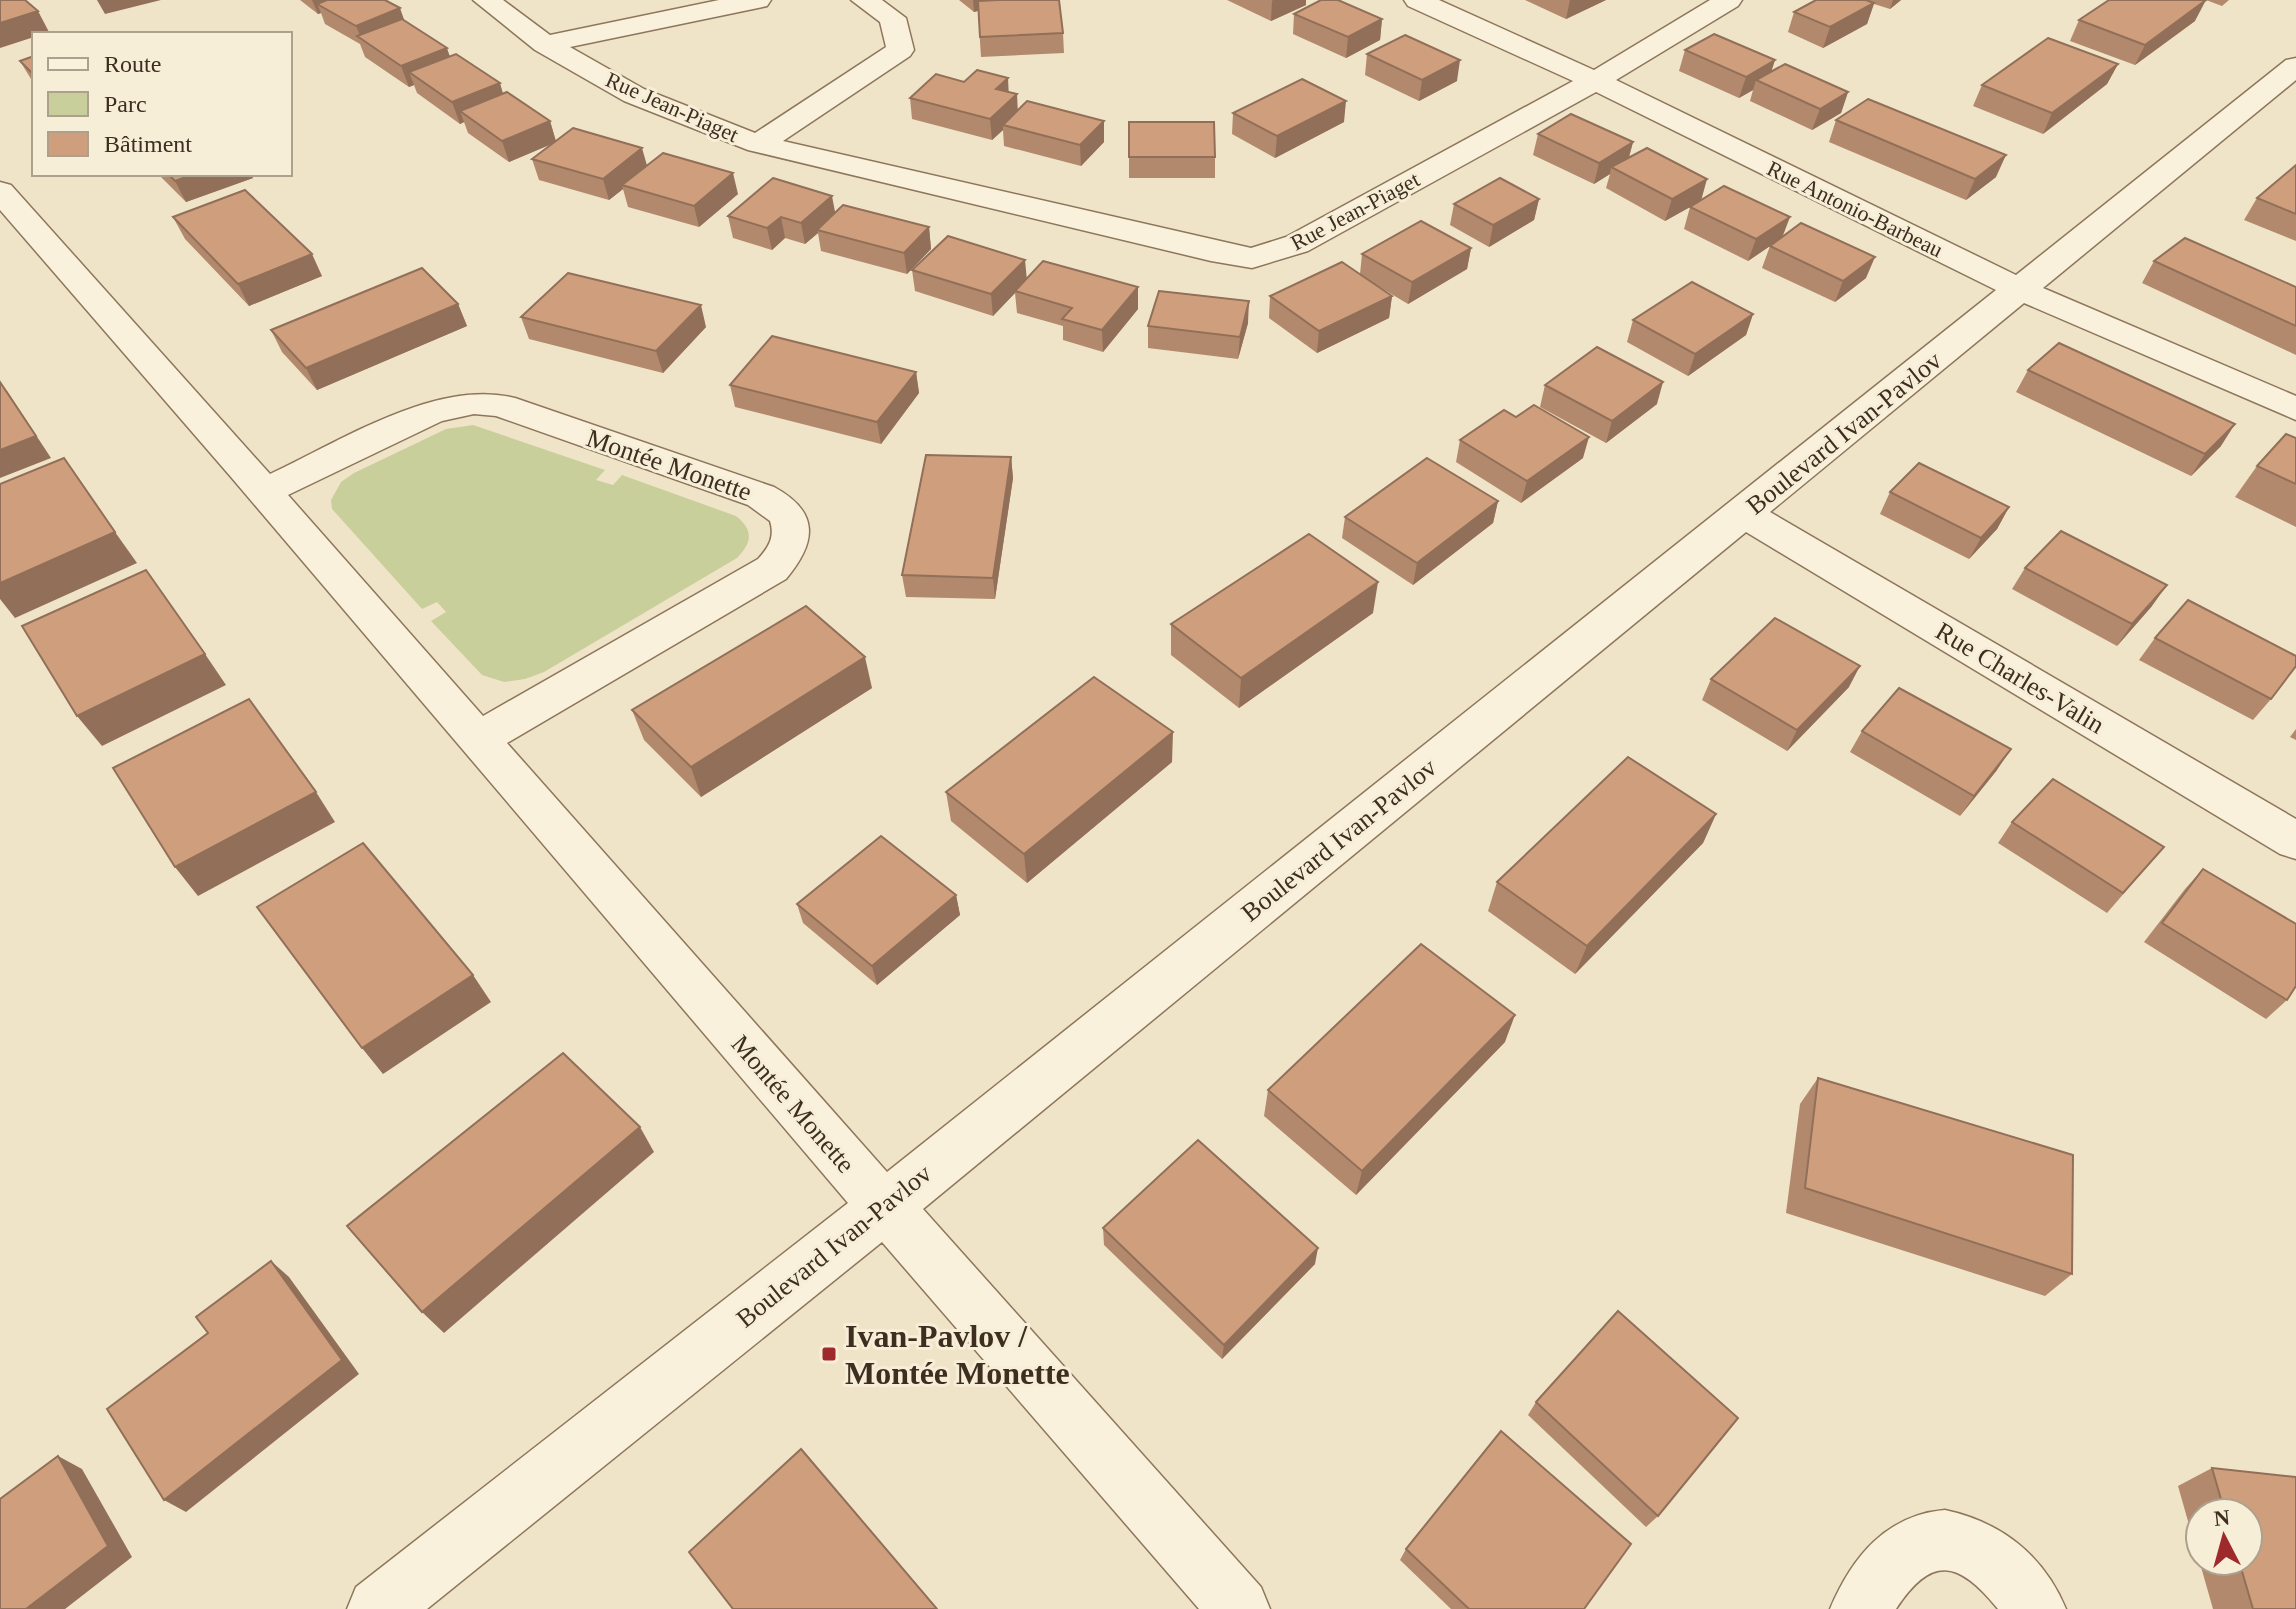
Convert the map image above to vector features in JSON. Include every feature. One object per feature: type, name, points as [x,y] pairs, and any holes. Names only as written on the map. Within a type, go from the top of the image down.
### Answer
[{"type":"street","name":"Rue Jean-Piaget","points":[[486,0],[545,44],[634,95],[758,144],[1252,258],[1297,244],[1595,81],[1729,0]]},
{"type":"street","name":"Rue Jean-Piaget","points":[[545,44],[758,0]]},
{"type":"street","name":"Rue Jean-Piaget","points":[[758,144],[900,50],[893,18],[864,0]]},
{"type":"street","name":"Rue Antonio-Barbeau","points":[[1417,0],[1595,81],[2021,290],[2296,409]]},
{"type":"street","name":"Boulevard Ivan-Pavlov","points":[[378,1609],[884,1207],[2296,66]]},
{"type":"street","name":"Montée Monette","points":[[0,191],[884,1207],[939,1265],[1239,1609]]},
{"type":"street","name":"Montée Monette","points":[[264,492],[429,413],[454,405],[480,403],[503,406],[761,496],[787,515],[792,532],[791,542],[772,569],[477,740]]},
{"type":"street","name":"Rue Charles-Valin","points":[[1744,514],[2296,841]]},
{"type":"street","points":[[1861,1609],[1905,1551],[1937,1540],[1956,1542],[1994,1560],[2011,1574],[2035,1609]]},
{"type":"green space","points":[[473,425],[605,470],[596,480],[613,485],[622,475],[736,516],[748,531],[746,547],[737,558],[544,672],[504,682],[482,675],[431,621],[446,612],[437,602],[422,609],[332,509],[331,500],[341,482],[354,473],[446,429]]},
{"type":"building","points":[[0,0],[25,0],[38,11],[0,23]]},
{"type":"building","points":[[327,0],[385,0],[400,8],[356,26],[317,4]]},
{"type":"building","points":[[1059,0],[1063,33],[980,37],[978,1]]},
{"type":"building","points":[[1321,0],[1338,0],[1382,19],[1348,37],[1294,14]]},
{"type":"building","points":[[1816,0],[1866,0],[1874,3],[1830,27],[1794,12]]},
{"type":"building","points":[[2109,0],[2206,0],[2145,45],[2079,20]]},
{"type":"building","points":[[402,19],[447,48],[401,66],[357,36]]},
{"type":"building","points":[[1714,34],[1775,60],[1746,77],[1685,50]]},
{"type":"building","points":[[1405,35],[1460,60],[1422,80],[1367,54]]},
{"type":"building","points":[[2048,38],[2118,64],[2052,113],[1982,85]]},
{"type":"building","points":[[456,54],[500,83],[452,102],[409,72]]},
{"type":"building","points":[[32,57],[32,73],[20,61]]},
{"type":"building","points":[[1785,64],[1848,92],[1820,109],[1756,80]]},
{"type":"building","points":[[977,70],[1008,78],[996,89],[1017,94],[990,119],[910,98],[936,74],[964,82]]},
{"type":"building","points":[[1302,79],[1346,101],[1277,136],[1233,113]]},
{"type":"building","points":[[507,92],[550,121],[502,141],[460,111]]},
{"type":"building","points":[[1868,99],[2006,155],[1975,179],[1836,120]]},
{"type":"building","points":[[1027,101],[1104,121],[1080,145],[1003,125]]},
{"type":"building","points":[[1571,114],[1633,142],[1599,163],[1538,134]]},
{"type":"building","points":[[1129,122],[1214,122],[1215,157],[1129,157]]},
{"type":"building","points":[[573,128],[642,148],[603,179],[532,159]]},
{"type":"building","points":[[1647,148],[1707,179],[1672,199],[1611,167]]},
{"type":"building","points":[[663,153],[733,173],[694,206],[622,185]]},
{"type":"building","points":[[2296,165],[2296,214],[2257,198]]},
{"type":"building","points":[[170,176],[189,176],[175,181]]},
{"type":"building","points":[[773,178],[832,196],[801,223],[781,217],[767,228],[728,216]]},
{"type":"building","points":[[1500,178],[1539,199],[1493,225],[1454,204]]},
{"type":"building","points":[[1724,186],[1790,217],[1756,239],[1690,207]]},
{"type":"building","points":[[245,190],[312,254],[238,284],[173,217]]},
{"type":"building","points":[[843,205],[929,227],[904,253],[817,230]]},
{"type":"building","points":[[1421,221],[1471,248],[1412,282],[1362,254]]},
{"type":"building","points":[[1801,223],[1875,257],[1843,281],[1770,246]]},
{"type":"building","points":[[948,236],[1025,260],[991,294],[912,270]]},
{"type":"building","points":[[2185,238],[2296,287],[2296,326],[2154,261]]},
{"type":"building","points":[[1043,261],[1138,287],[1102,330],[1062,319],[1072,308],[1015,291]]},
{"type":"building","points":[[1342,262],[1392,296],[1319,331],[1270,296]]},
{"type":"building","points":[[422,268],[458,304],[306,368],[271,330]]},
{"type":"building","points":[[568,273],[701,305],[656,351],[521,317]]},
{"type":"building","points":[[1692,282],[1753,314],[1695,354],[1633,320]]},
{"type":"building","points":[[1159,291],[1249,301],[1240,337],[1148,326]]},
{"type":"building","points":[[772,336],[916,372],[877,422],[730,385]]},
{"type":"building","points":[[2059,343],[2235,424],[2205,454],[2028,370]]},
{"type":"building","points":[[1597,347],[1663,382],[1612,421],[1545,385]]},
{"type":"building","points":[[0,382],[36,436],[0,450]]},
{"type":"building","points":[[1534,405],[1589,437],[1527,481],[1460,440],[1504,410],[1516,417]]},
{"type":"building","points":[[2286,434],[2296,438],[2296,484],[2257,466]]},
{"type":"building","points":[[926,455],[1011,457],[993,578],[902,575]]},
{"type":"building","points":[[64,458],[115,532],[0,583],[0,484]]},
{"type":"building","points":[[1427,458],[1498,501],[1417,563],[1345,517]]},
{"type":"building","points":[[1919,463],[2009,507],[1981,538],[1890,492]]},
{"type":"building","points":[[2061,531],[2167,585],[2132,624],[2025,568]]},
{"type":"building","points":[[1309,534],[1378,582],[1241,678],[1171,624]]},
{"type":"building","points":[[146,570],[205,654],[77,716],[22,626]]},
{"type":"building","points":[[2188,600],[2296,656],[2296,666],[2271,699],[2155,638]]},
{"type":"building","points":[[806,606],[865,657],[691,767],[632,710]]},
{"type":"building","points":[[1775,618],[1860,666],[1797,730],[1711,679]]},
{"type":"building","points":[[1094,677],[1173,732],[1024,854],[946,792]]},
{"type":"building","points":[[1899,688],[2011,749],[1974,796],[1862,731]]},
{"type":"building","points":[[249,699],[316,792],[175,867],[113,768]]},
{"type":"building","points":[[1628,757],[1716,814],[1587,946],[1497,882]]},
{"type":"building","points":[[2053,779],[2164,847],[2123,893],[2012,822]]},
{"type":"building","points":[[881,836],[956,895],[872,966],[797,904]]},
{"type":"building","points":[[363,843],[473,975],[362,1048],[257,907]]},
{"type":"building","points":[[2203,869],[2296,924],[2296,986],[2287,1000],[2162,923]]},
{"type":"building","points":[[1421,944],[1515,1015],[1362,1171],[1268,1090]]},
{"type":"building","points":[[563,1053],[640,1127],[422,1312],[347,1226]]},
{"type":"building","points":[[1818,1078],[2073,1155],[2072,1274],[1805,1188]]},
{"type":"building","points":[[1198,1140],[1318,1248],[1224,1345],[1103,1228]]},
{"type":"building","points":[[271,1261],[342,1360],[164,1500],[107,1409],[208,1333],[196,1317]]},
{"type":"building","points":[[1618,1311],[1738,1418],[1658,1516],[1536,1402]]},
{"type":"building","points":[[1501,1431],[1631,1544],[1584,1609],[1469,1609],[1406,1549]]},
{"type":"building","points":[[801,1449],[937,1609],[733,1609],[689,1552]]},
{"type":"building","points":[[58,1456],[108,1546],[26,1609],[0,1609],[0,1499]]},
{"type":"building","points":[[2212,1468],[2296,1477],[2296,1609],[2253,1609],[2244,1577],[2264,1577],[2264,1497],[2220,1497]]},
{"type":"place","name":"Ivan-Pavlov / Montée Monette","points":[[829,1354]]}]
